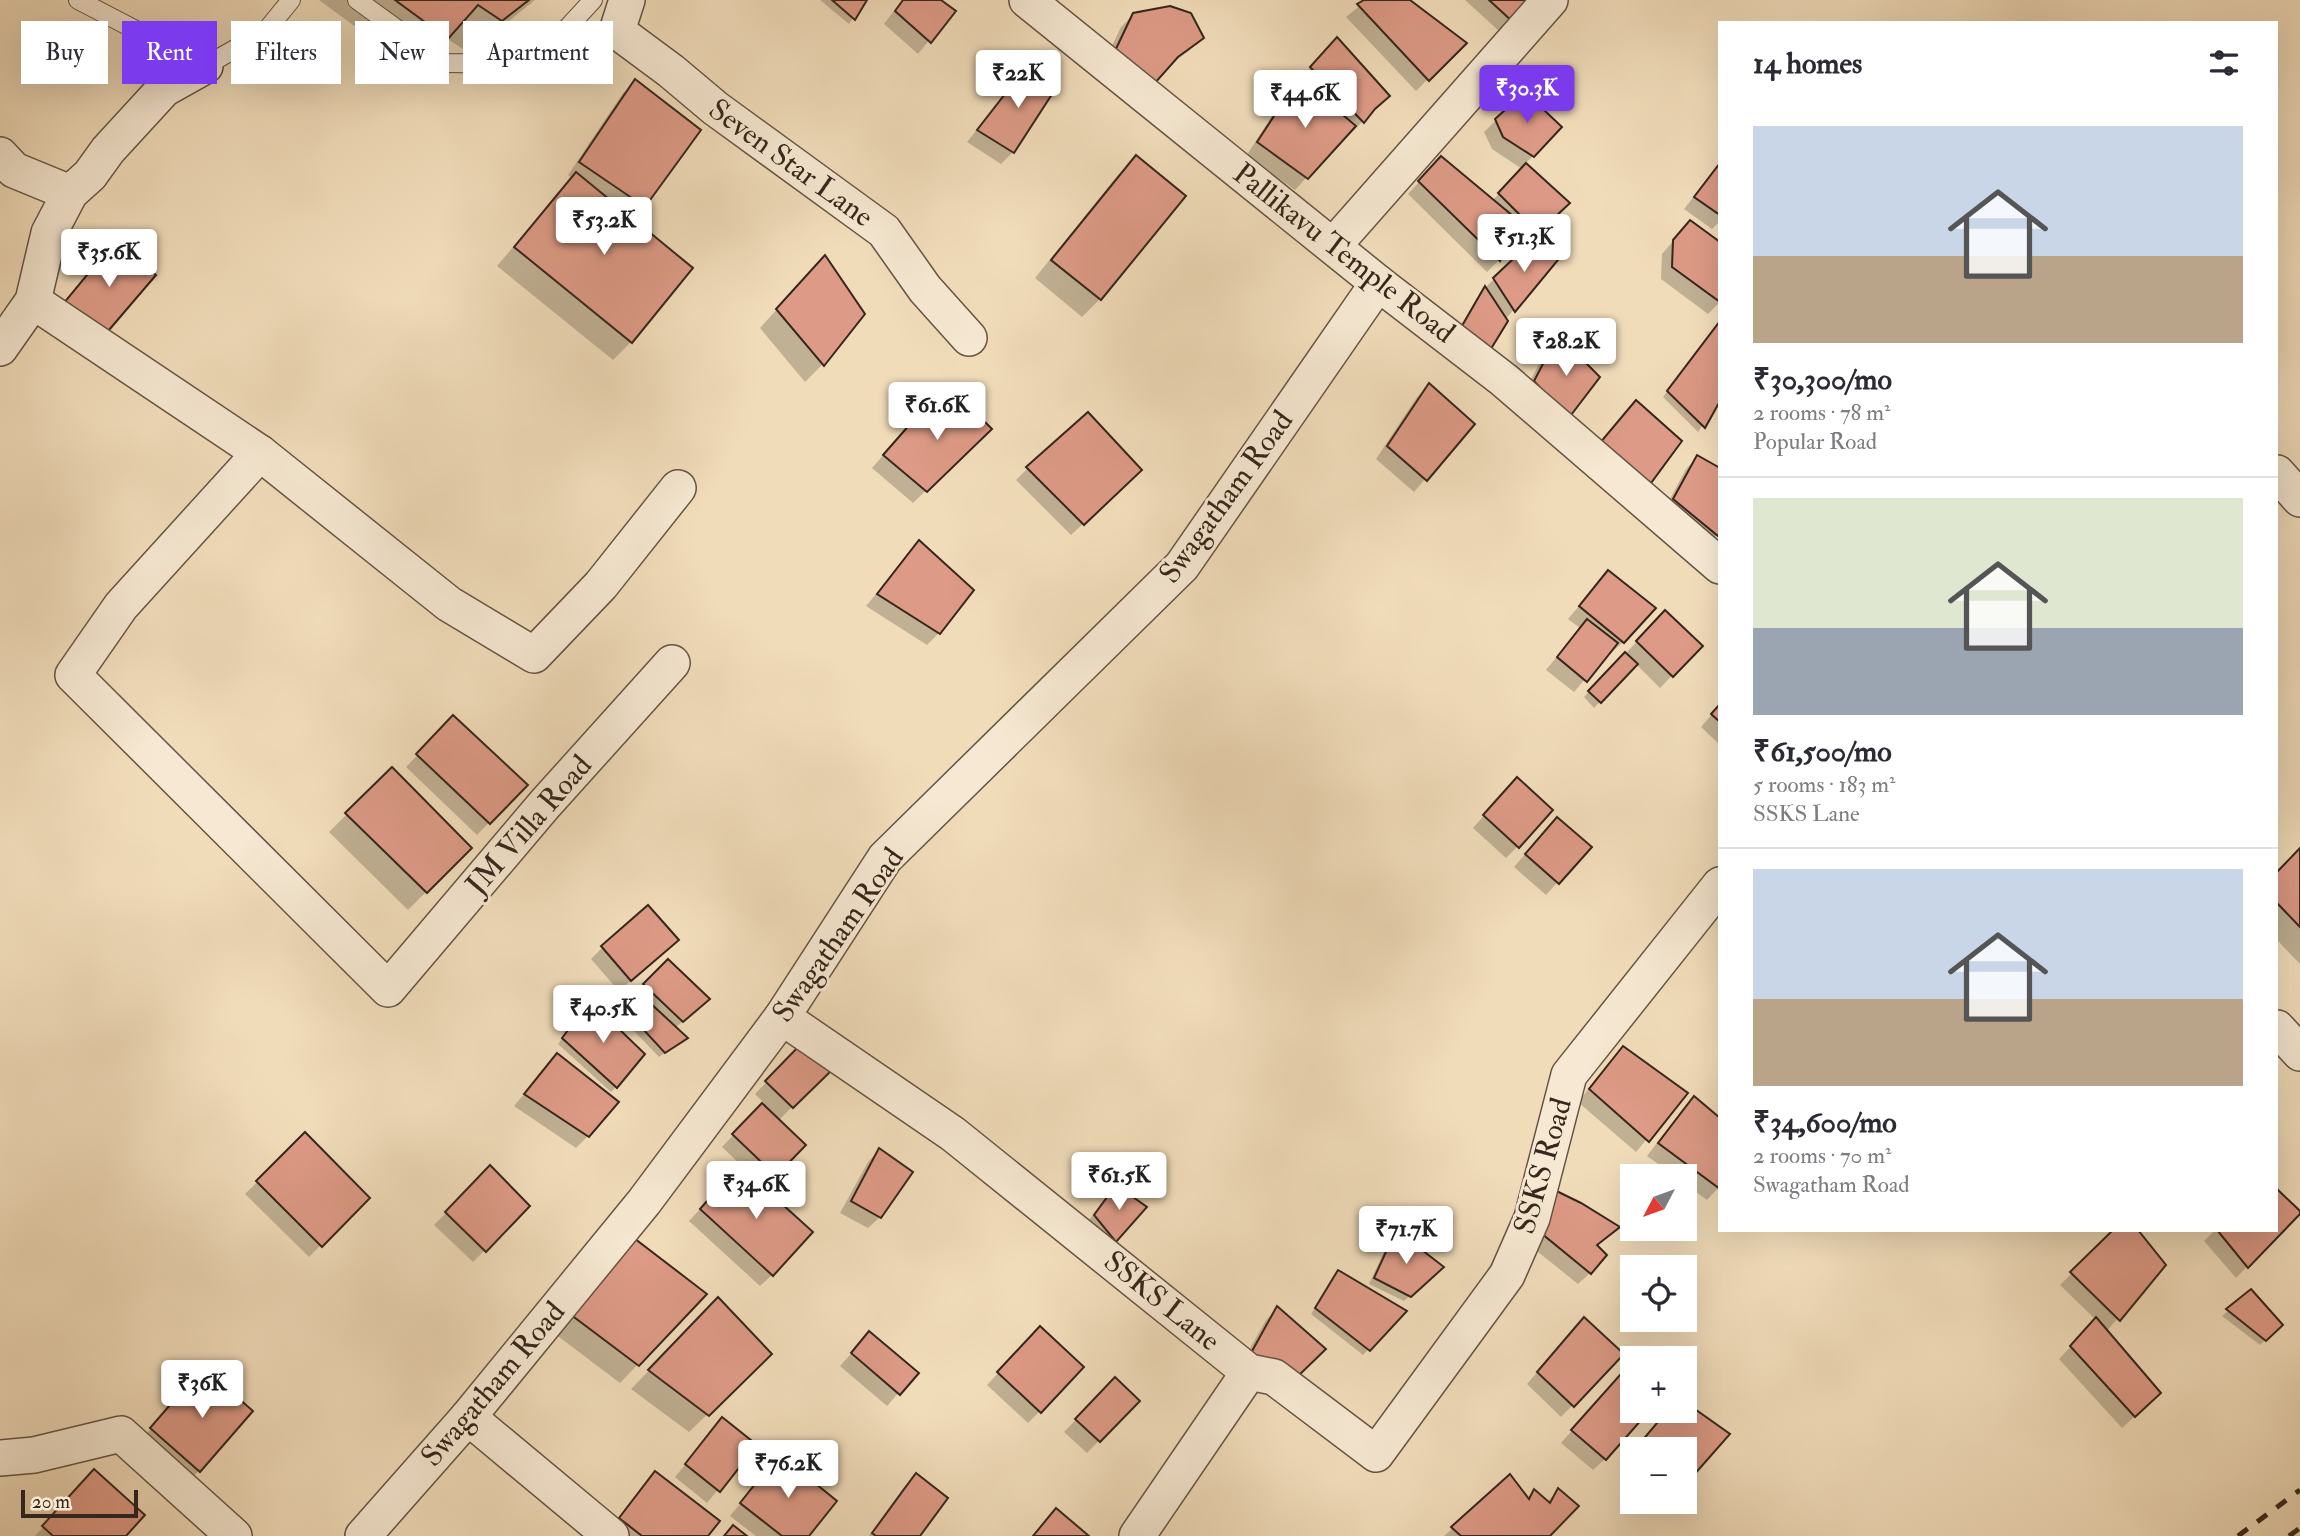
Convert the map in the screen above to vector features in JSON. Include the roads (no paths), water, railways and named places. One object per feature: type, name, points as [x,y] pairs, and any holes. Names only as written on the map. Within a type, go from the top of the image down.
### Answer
[{"type":"street","name":"Seven Star Lane","points":[[627,0],[617,31],[715,108],[884,231],[926,289],[969,338]]},
{"type":"street","name":"Pallikavu Temple Road","points":[[1027,0],[1378,283],[1504,380],[1718,564]]},
{"type":"street","points":[[1332,246],[1550,0]]},
{"type":"street","points":[[0,348],[33,301],[49,233],[70,193],[90,175],[108,150],[164,89],[173,84]]},
{"type":"street","points":[[0,156],[14,170],[70,193]]},
{"type":"street","name":"Swagatham Road","points":[[363,1536],[468,1417],[645,1202],[782,1017],[885,858],[1182,566],[1378,283]]},
{"type":"street","points":[[33,301],[260,453],[449,604],[534,655],[601,584],[678,488]]},
{"type":"street","name":"JM Villa Road","points":[[260,453],[121,606],[73,675],[388,989],[545,804],[672,663]]},
{"type":"street","points":[[2278,473],[2300,499]]},
{"type":"street","name":"SSKS Road","points":[[1376,1454],[1507,1275],[1532,1218],[1569,1074],[1718,888]]},
{"type":"street","name":"SSKS Lane","points":[[782,1017],[953,1134],[1249,1371],[1274,1377],[1376,1454]]},
{"type":"street","points":[[2278,1029],[2300,1053]]},
{"type":"street","points":[[1137,1536],[1249,1371]]},
{"type":"street","points":[[468,1417],[611,1536]]},
{"type":"street","points":[[0,1458],[34,1455],[121,1434],[234,1536]]},
{"type":"lane","points":[[78,0],[122,23]]},
{"type":"lane","points":[[217,59],[265,32],[291,0]]},
{"type":"lane","points":[[357,0],[444,62],[534,64],[593,0]]},
{"type":"railway","points":[[2238,1536],[2300,1490]]},
{"type":"railway","points":[[2289,1536],[2300,1528]]}]
